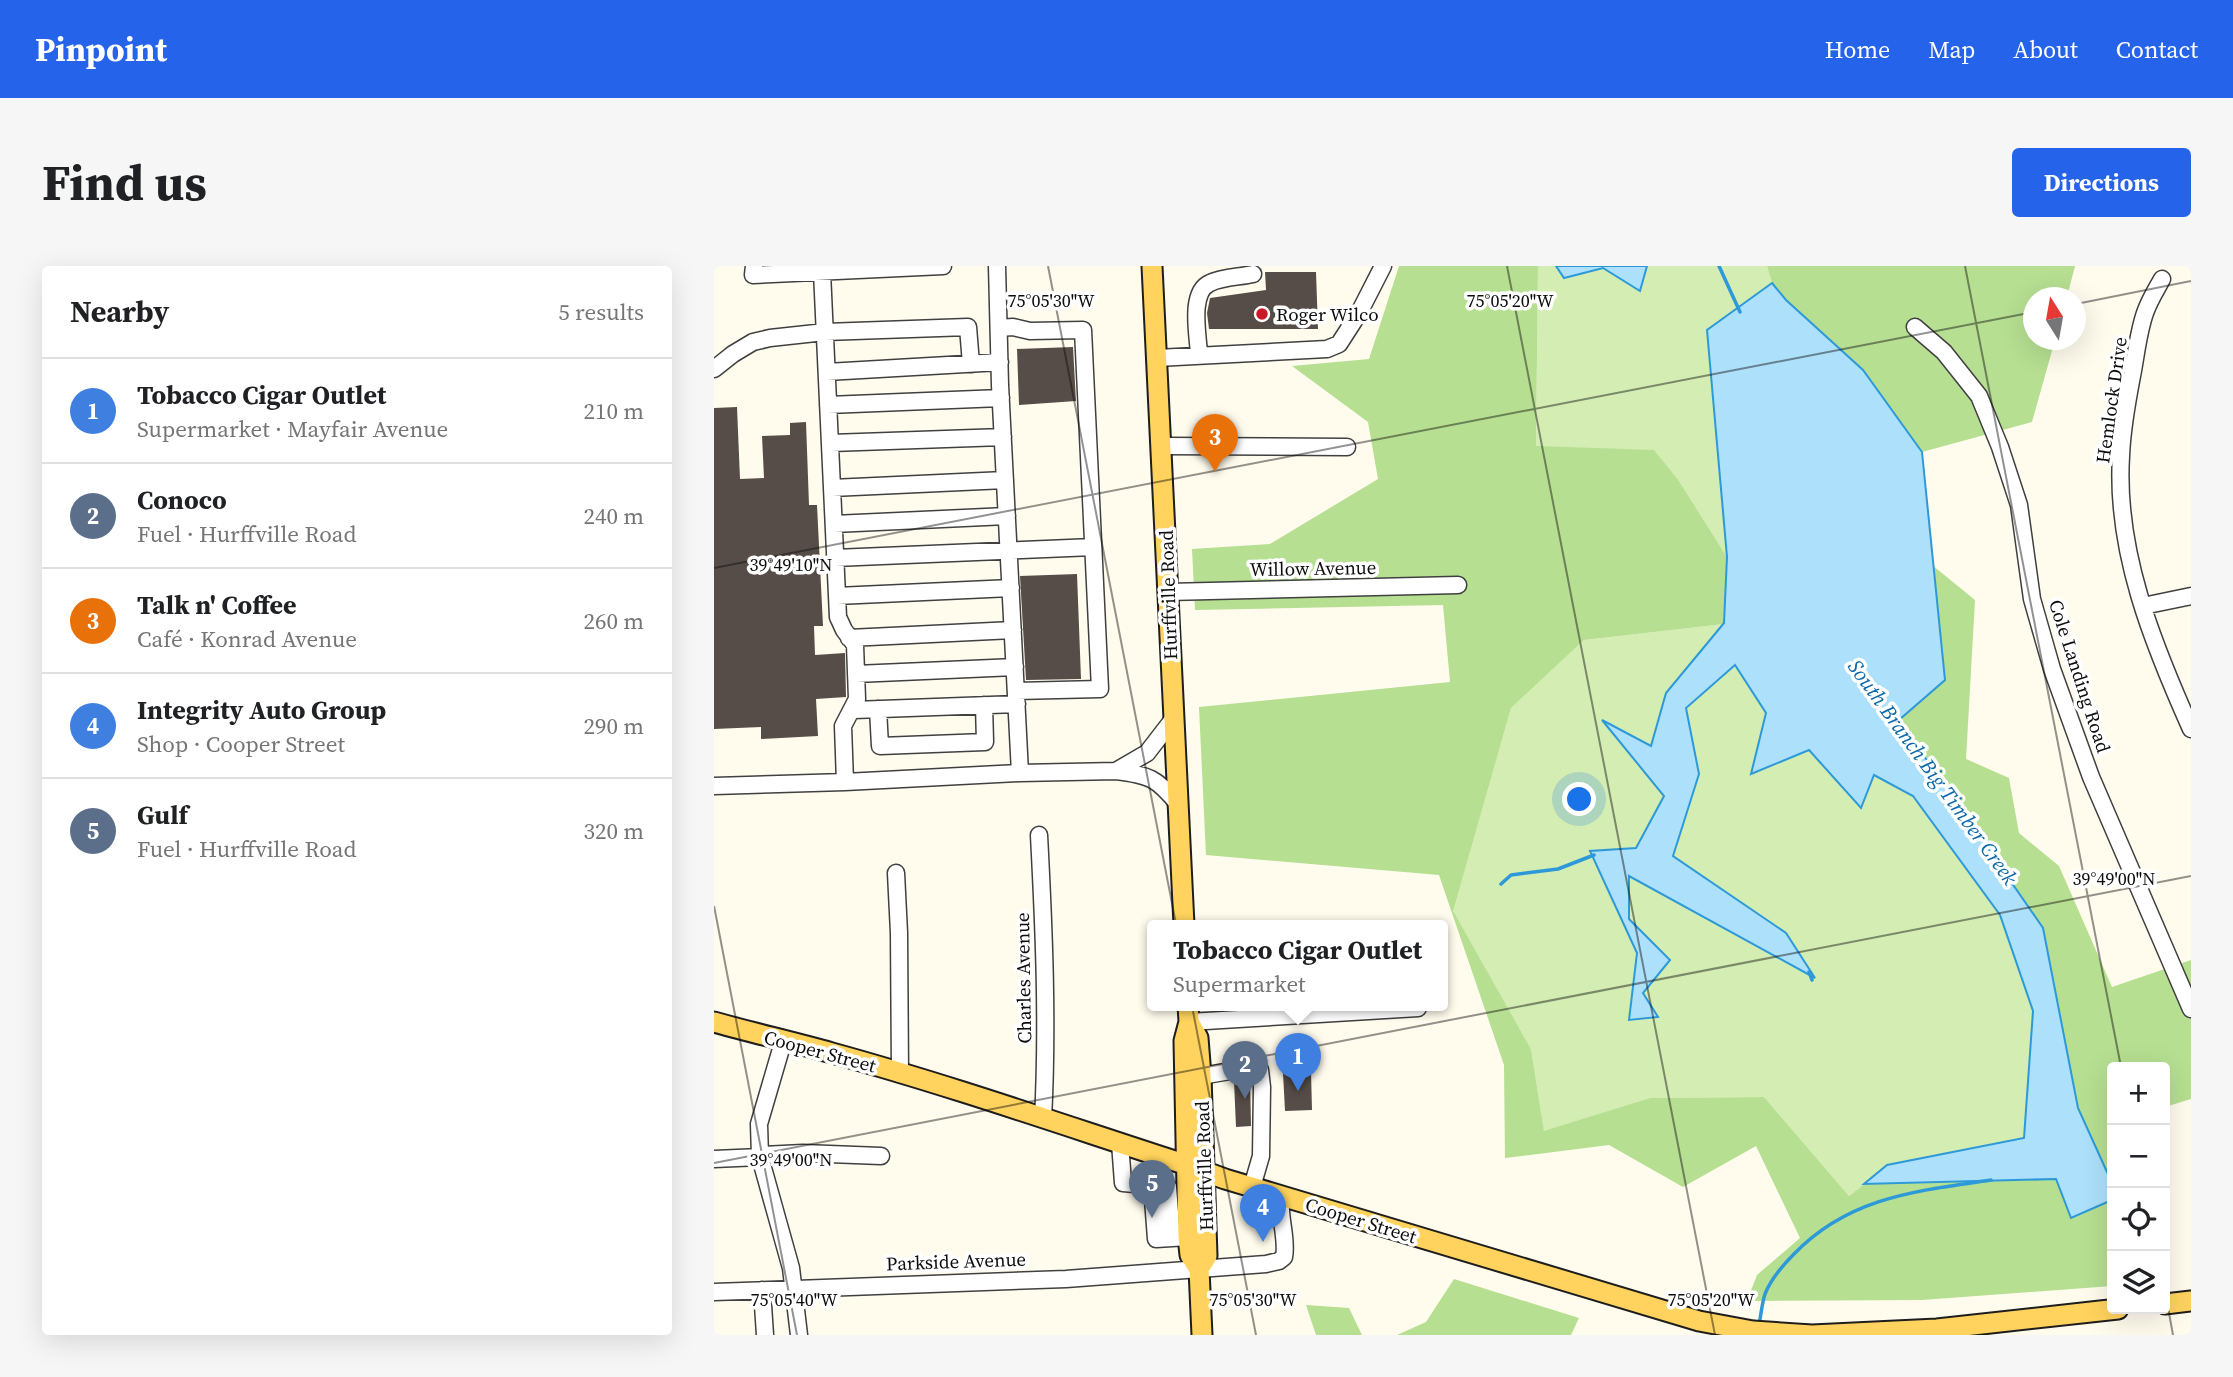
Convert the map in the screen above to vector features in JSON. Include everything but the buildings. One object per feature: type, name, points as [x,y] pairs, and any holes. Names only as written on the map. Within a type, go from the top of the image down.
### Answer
[{"type":"main road","name":"Hurffville Road","points":[[1152,266],[1184,920]]},
{"type":"main road","name":"Hurffville Road","points":[[1189,1014],[1198,1038],[1201,1076],[1196,1168],[1180,1238],[1199,1269],[1202,1335]]},
{"type":"main road","name":"Hurffville Road","points":[[1189,1014],[1184,1041],[1207,1256],[1199,1269]]},
{"type":"main road","name":"Cooper Street","points":[[714,1022],[901,1074],[1252,1187],[1699,1321],[1753,1331],[1812,1335],[1937,1329],[2107,1310]]},
{"type":"main road","points":[[2170,1303],[2191,1301]]},
{"type":"street","points":[[753,270],[822,272],[943,266]]},
{"type":"street","points":[[997,266],[1020,773]]},
{"type":"street","points":[[1157,358],[1327,349],[1339,344],[1359,313],[1382,266]]},
{"type":"street","points":[[822,272],[838,617],[855,645],[858,699],[844,726],[845,782]]},
{"type":"street","points":[[1199,355],[1197,297],[1202,288],[1211,282],[1253,274]]},
{"type":"street","name":"Hemlock Drive","points":[[2162,279],[2145,312],[2130,388],[2121,456],[2127,537],[2143,606],[2162,665],[2191,729]]},
{"type":"street","points":[[714,369],[753,342],[770,338],[825,332],[968,327],[971,364]]},
{"type":"street","points":[[853,710],[984,705],[1017,698],[1100,689],[1083,330],[1030,331],[1013,327],[999,328]]},
{"type":"street","name":"Cole Landing Road","points":[[1915,327],[1944,352],[1979,396],[2000,447],[2019,505],[2032,599],[2052,669],[2091,777],[2191,1009]]},
{"type":"street","points":[[827,372],[1000,362]]},
{"type":"street","points":[[828,405],[1001,398]]},
{"type":"street","points":[[831,443],[1003,437]]},
{"type":"street","points":[[1162,446],[1347,447]]},
{"type":"street","points":[[832,488],[1006,480]]},
{"type":"street","points":[[834,524],[1007,516]]},
{"type":"street","points":[[835,558],[1093,547]]},
{"type":"street","name":"Willow Avenue","points":[[1168,592],[1458,585]]},
{"type":"street","points":[[837,596],[1011,588]]},
{"type":"street","points":[[2143,606],[2191,596]]},
{"type":"street","points":[[849,638],[1013,630]]},
{"type":"street","points":[[856,674],[1015,667]]},
{"type":"street","points":[[878,709],[880,746],[985,742],[984,705]]},
{"type":"street","points":[[1116,771],[1147,753],[1174,718]]},
{"type":"street","points":[[714,786],[1116,771],[1158,781],[1178,804]]},
{"type":"street","name":"Charles Avenue","points":[[1039,835],[1046,1051],[1043,1119]]},
{"type":"street","points":[[895,873],[899,933],[901,1074]]},
{"type":"street","points":[[1189,1014],[1304,1011]]},
{"type":"street","points":[[783,1042],[760,1124],[760,1156],[791,1268],[799,1335]]},
{"type":"street","points":[[1201,1076],[1253,1068],[1260,1070],[1261,1156],[1252,1187]]},
{"type":"street","points":[[1120,1143],[1123,1183],[1168,1187],[1180,1238]]},
{"type":"street","points":[[714,1159],[803,1153],[881,1156]]},
{"type":"street","name":"Parkside Avenue","points":[[714,1292],[1066,1279],[1266,1264],[1284,1257],[1286,1247],[1280,1204],[1282,1196]]},
{"type":"street","points":[[762,1290],[765,1335]]},
{"type":"green space","points":[[1399,266],[1538,266],[1536,446],[1654,450],[1679,481],[1727,557],[1724,624],[1584,640],[1511,708],[1453,911],[1531,1049],[1544,1131],[1650,1098],[1764,1097],[1849,1196],[1864,1184],[2056,1179],[2071,1218],[2107,1202],[2107,1286],[1922,1300],[1747,1301],[1757,1275],[1800,1238],[1756,1146],[1683,1187],[1609,1145],[1505,1158],[1504,1065],[1439,875],[1206,855],[1199,707],[1450,682],[1443,605],[1195,610],[1192,549],[1270,544],[1378,479],[1368,422],[1292,366],[1369,359]]},
{"type":"green space","points":[[1538,266],[1556,266],[1564,278],[1603,268],[1640,291],[1647,266],[1767,266],[1772,283],[1707,330],[1727,557],[1679,481],[1536,446]]},
{"type":"green space","points":[[1767,266],[2075,266],[2070,287],[2023,287],[2023,350],[2052,350],[2032,422],[1922,452],[1863,370],[1786,300],[1772,283]]},
{"type":"green space","points":[[1932,565],[1975,600],[1966,759],[2009,778],[2019,833],[2059,866],[2112,987],[2191,960],[2191,1099],[2170,1105],[2170,1062],[2107,1062],[2107,1172],[2078,1108],[2043,928],[1899,720],[1945,680]]},
{"type":"green space","points":[[1724,624],[1666,693],[1651,746],[1603,722],[1664,796],[1636,848],[1590,852],[1637,953],[1629,1020],[1643,993],[1670,960],[1629,919],[1629,875],[1814,977],[1786,933],[1673,856],[1699,774],[1686,708],[1735,665],[1766,713],[1809,750],[1861,808],[1874,775],[1913,796],[2000,915],[2033,1011],[2024,1138],[1887,1165],[1849,1196],[1764,1097],[1650,1098],[1544,1132],[1531,1049],[1452,911],[1511,708],[1584,640]]},
{"type":"green space","points":[[1454,1279],[1579,1318],[1571,1335],[1397,1335],[1426,1322]]},
{"type":"green space","points":[[1306,1305],[1349,1308],[1362,1335],[1316,1335]]},
{"type":"water","points":[[1556,266],[1647,266],[1640,291],[1603,268],[1564,278]]},
{"type":"water","points":[[1772,283],[1786,300],[1863,370],[1922,452],[1945,680],[1899,720],[2043,928],[2078,1108],[2107,1172],[2107,1202],[2071,1218],[2056,1179],[1864,1184],[1887,1165],[2024,1138],[2033,1011],[2000,915],[1913,796],[1874,775],[1861,808],[1809,750],[1751,774],[1766,713],[1735,665],[1686,708],[1699,774],[1673,856],[1786,933],[1815,978],[1629,876],[1629,919],[1670,960],[1643,993],[1658,1017],[1629,1020],[1637,953],[1590,851],[1636,848],[1664,796],[1602,720],[1651,746],[1666,693],[1724,623],[1727,557],[1707,330]]},
{"type":"waterway","name":"South Branch Big Timber Creek","points":[[1719,266],[1740,312]]},
{"type":"waterway","points":[[1501,884],[1511,875],[1558,869],[1594,855]]},
{"type":"waterway","points":[[1809,972],[1812,980]]},
{"type":"waterway","name":"South Branch Big Timber Creek","points":[[1759,1325],[1765,1294],[1778,1272],[1815,1235],[1837,1220],[1861,1208],[1910,1193],[1991,1180]]},
{"type":"place","name":"Roger Wilco","points":[[1262,314]]},
{"type":"place","name":"Talk n' Coffee","points":[[1215,472]]},
{"type":"place","name":"Tobacco Cigar Outlet","points":[[1298,1091]]},
{"type":"place","name":"Conoco","points":[[1245,1099]]},
{"type":"place","name":"Gulf","points":[[1152,1218]]},
{"type":"place","name":"Integrity Auto Group","points":[[1263,1242]]}]
